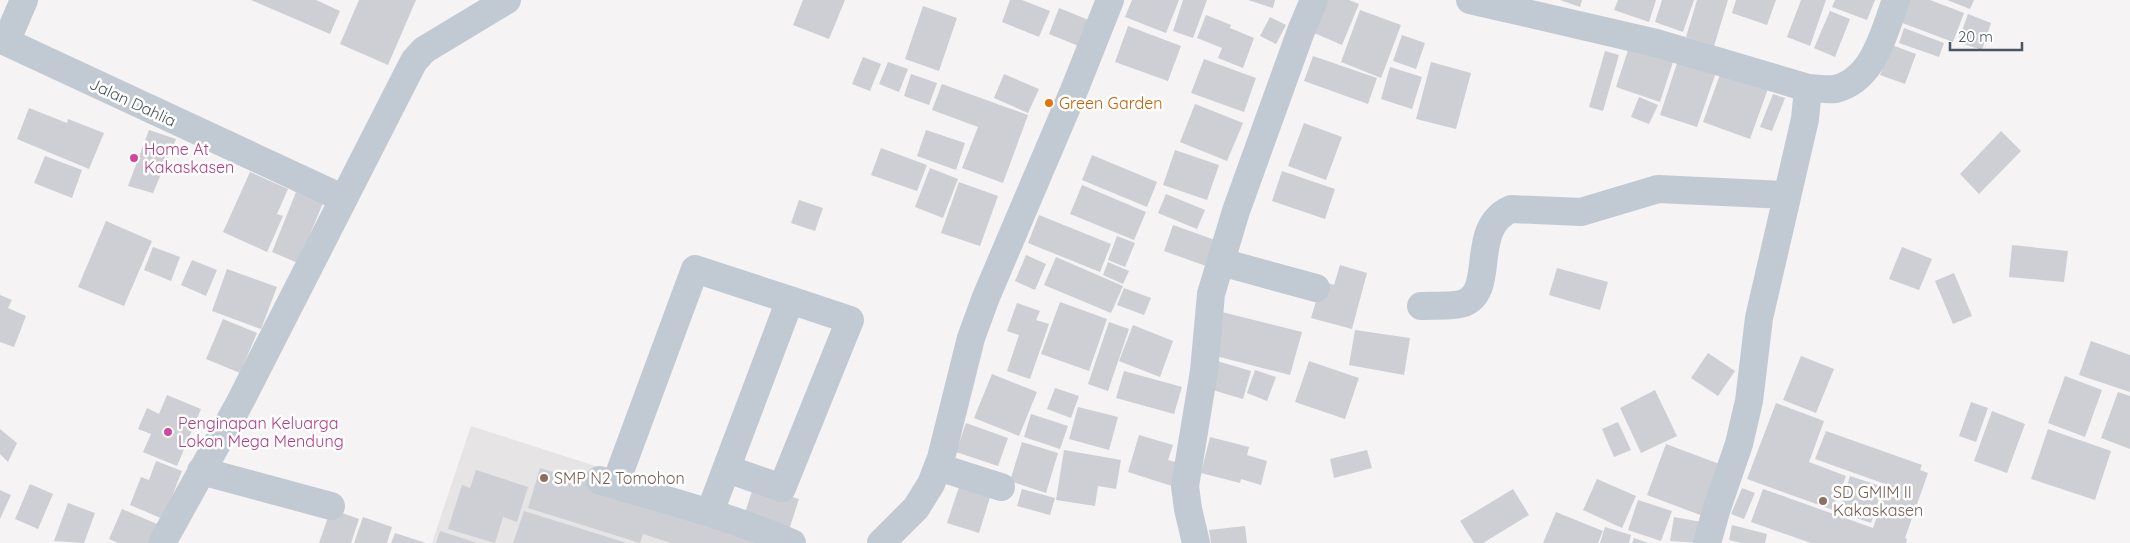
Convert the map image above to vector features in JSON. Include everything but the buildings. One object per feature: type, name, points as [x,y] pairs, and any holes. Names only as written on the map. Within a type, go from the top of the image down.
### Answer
[{"type":"street","points":[[3,41],[24,0]]},
{"type":"street","points":[[162,543],[239,404],[342,198],[414,61],[424,50],[506,0]]},
{"type":"street","points":[[881,543],[916,508],[938,467],[971,338],[986,297],[1075,88],[1110,0]]},
{"type":"street","points":[[1196,543],[1185,486],[1204,371],[1211,294],[1240,202],[1301,31],[1314,0]]},
{"type":"street","points":[[1479,1],[1656,43],[1808,88],[1834,89],[1850,83],[1868,67],[1880,43],[1896,0]]},
{"type":"street","name":"Jalan Dahlia","points":[[3,41],[342,198]]},
{"type":"street","points":[[1707,543],[1739,444],[1749,401],[1759,318],[1804,119],[1808,88]]},
{"type":"street","points":[[1421,306],[1463,304],[1474,295],[1480,281],[1484,246],[1492,224],[1501,214],[1511,209],[1581,212],[1658,189],[1786,195]]},
{"type":"street","points":[[1221,262],[1316,288]]},
{"type":"street","points":[[727,469],[782,488],[850,320],[695,269],[606,482],[710,512],[762,530],[792,543]]},
{"type":"street","points":[[710,512],[790,300]]},
{"type":"street","points":[[938,467],[1001,487]]},
{"type":"street","points":[[201,471],[332,506]]},
{"type":"shaded area","name":"SMP N2 Tomohon","points":[[471,426],[795,530],[790,543],[432,543]]},
{"type":"place","name":"Green Garden","points":[[1049,103]]},
{"type":"place","name":"Home At Kakaskasen","points":[[134,158]]},
{"type":"place","name":"Penginapan Keluarga Lokon Mega Mendung","points":[[168,432]]},
{"type":"place","name":"SMP N2 Tomohon","points":[[544,478]]},
{"type":"place","name":"SD GMIM II Kakaskasen","points":[[1823,501]]}]
